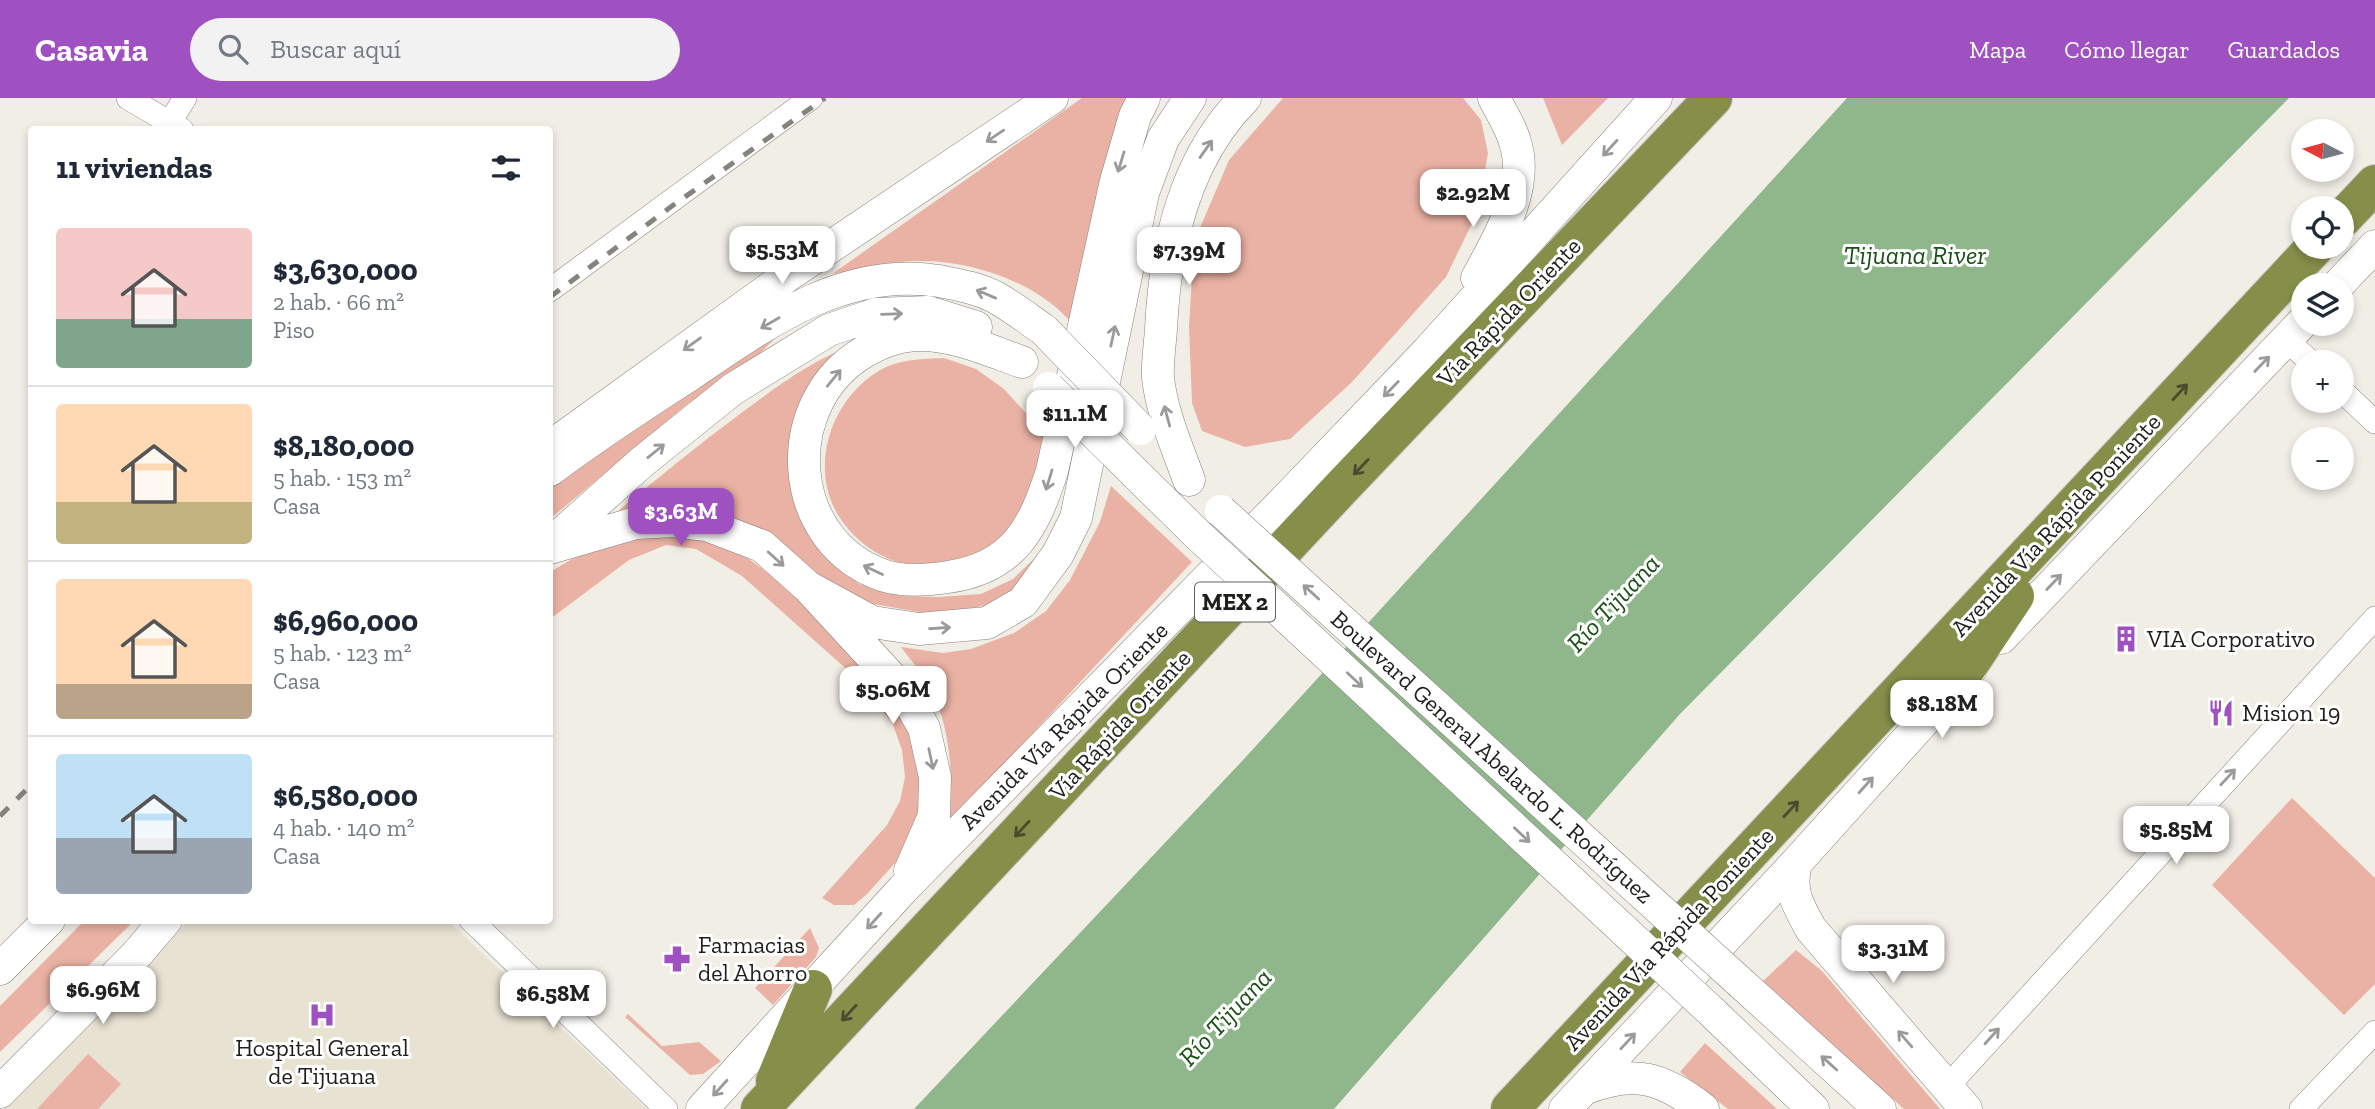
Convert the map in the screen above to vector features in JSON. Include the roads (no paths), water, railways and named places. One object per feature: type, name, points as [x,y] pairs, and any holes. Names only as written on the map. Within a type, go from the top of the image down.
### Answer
[{"type":"highway","name":"Vía Rápida Oriente","points":[[763,1105],[1341,488],[1713,98]]},
{"type":"highway","points":[[2354,206],[2375,184]]},
{"type":"highway","points":[[2354,236],[2375,221]]},
{"type":"highway","name":"Avenida Vía Rápida Poniente","points":[[1510,1109],[2304,259]]},
{"type":"highway","points":[[2273,292],[2321,259]]},
{"type":"highway","points":[[1954,687],[2076,503]]},
{"type":"highway","points":[[763,1105],[813,989]]},
{"type":"main road","points":[[553,445],[787,276],[1052,98]]},
{"type":"main road","points":[[1022,362],[955,338],[918,335],[880,342],[849,361],[830,381],[814,408],[805,435],[803,467],[808,498],[819,523],[837,547],[857,563],[886,576],[914,580],[939,579],[975,570],[995,561],[1011,551],[1027,531],[1040,509],[1052,471],[1116,181],[1135,116],[1144,98]]},
{"type":"main road","points":[[808,587],[872,622],[919,629],[987,623],[1023,602],[1058,554],[1076,518],[1143,193],[1163,139],[1190,98]]},
{"type":"main road","points":[[1189,480],[1167,418],[1158,376],[1163,282],[1178,212],[1201,155],[1245,98]]},
{"type":"main road","points":[[1427,352],[1474,283],[1508,220],[1518,173],[1516,142],[1494,98]]},
{"type":"main road","name":"Avenida Vía Rápida Oriente","points":[[702,1109],[903,889],[1275,511],[1427,352],[1656,98]]},
{"type":"main road","points":[[2349,273],[2375,246]]},
{"type":"main road","name":"Boulevard General Abelardo L. Rodríguez","points":[[553,468],[748,336],[793,309],[854,285],[889,278],[921,278],[966,286],[993,296],[1044,330],[1221,511],[1880,1109]]},
{"type":"main road","name":"Boulevard General Abelardo L. Rodríguez","points":[[553,543],[642,462],[733,389],[829,330],[876,314],[928,312],[974,325],[1022,362],[1198,534],[1813,1109]]},
{"type":"main road","name":"Avenida Vía Rápida Poniente","points":[[1574,1099],[1796,863],[1954,687],[2291,335]]},
{"type":"main road","points":[[553,545],[636,523],[672,521],[707,525],[762,546],[808,587],[902,690],[924,727],[935,777],[934,816],[903,889]]},
{"type":"main road","points":[[1796,863],[1792,881],[1797,905],[1811,929],[1956,1098]]},
{"type":"main road","points":[[0,970],[45,924]]},
{"type":"main road","points":[[0,1092],[137,954],[163,924]]},
{"type":"main road","points":[[1574,1099],[1607,1080],[1629,1077],[1653,1079],[1703,1109]]},
{"type":"street","points":[[128,98],[170,126]]},
{"type":"street","points":[[172,126],[185,98]]},
{"type":"street","points":[[553,288],[811,98]]},
{"type":"street","points":[[2354,402],[2375,422]]},
{"type":"street","points":[[1956,1098],[2375,618]]},
{"type":"street","points":[[475,924],[666,1109]]},
{"type":"street","points":[[2301,1109],[2375,1031]]},
{"type":"water","name":"Tijuana River","points":[[1847,98],[2289,98],[1680,714],[1334,1109],[914,1109],[1244,759]]},
{"type":"railway","points":[[553,295],[672,206],[825,98]]},
{"type":"railway","points":[[0,816],[28,788]]},
{"type":"place","name":"VIA Corporativo","points":[[2126,639]]},
{"type":"place","name":"Mision 19","points":[[2221,713]]},
{"type":"place","name":"Farmacias del Ahorro","points":[[677,959]]},
{"type":"place","name":"Hospital General de Tijuana","points":[[322,1015]]},
{"type":"water label","name":"Río Tijuana","points":[[1613,603]]},
{"type":"water label","name":"Río Tijuana","points":[[1225,1017]]}]
